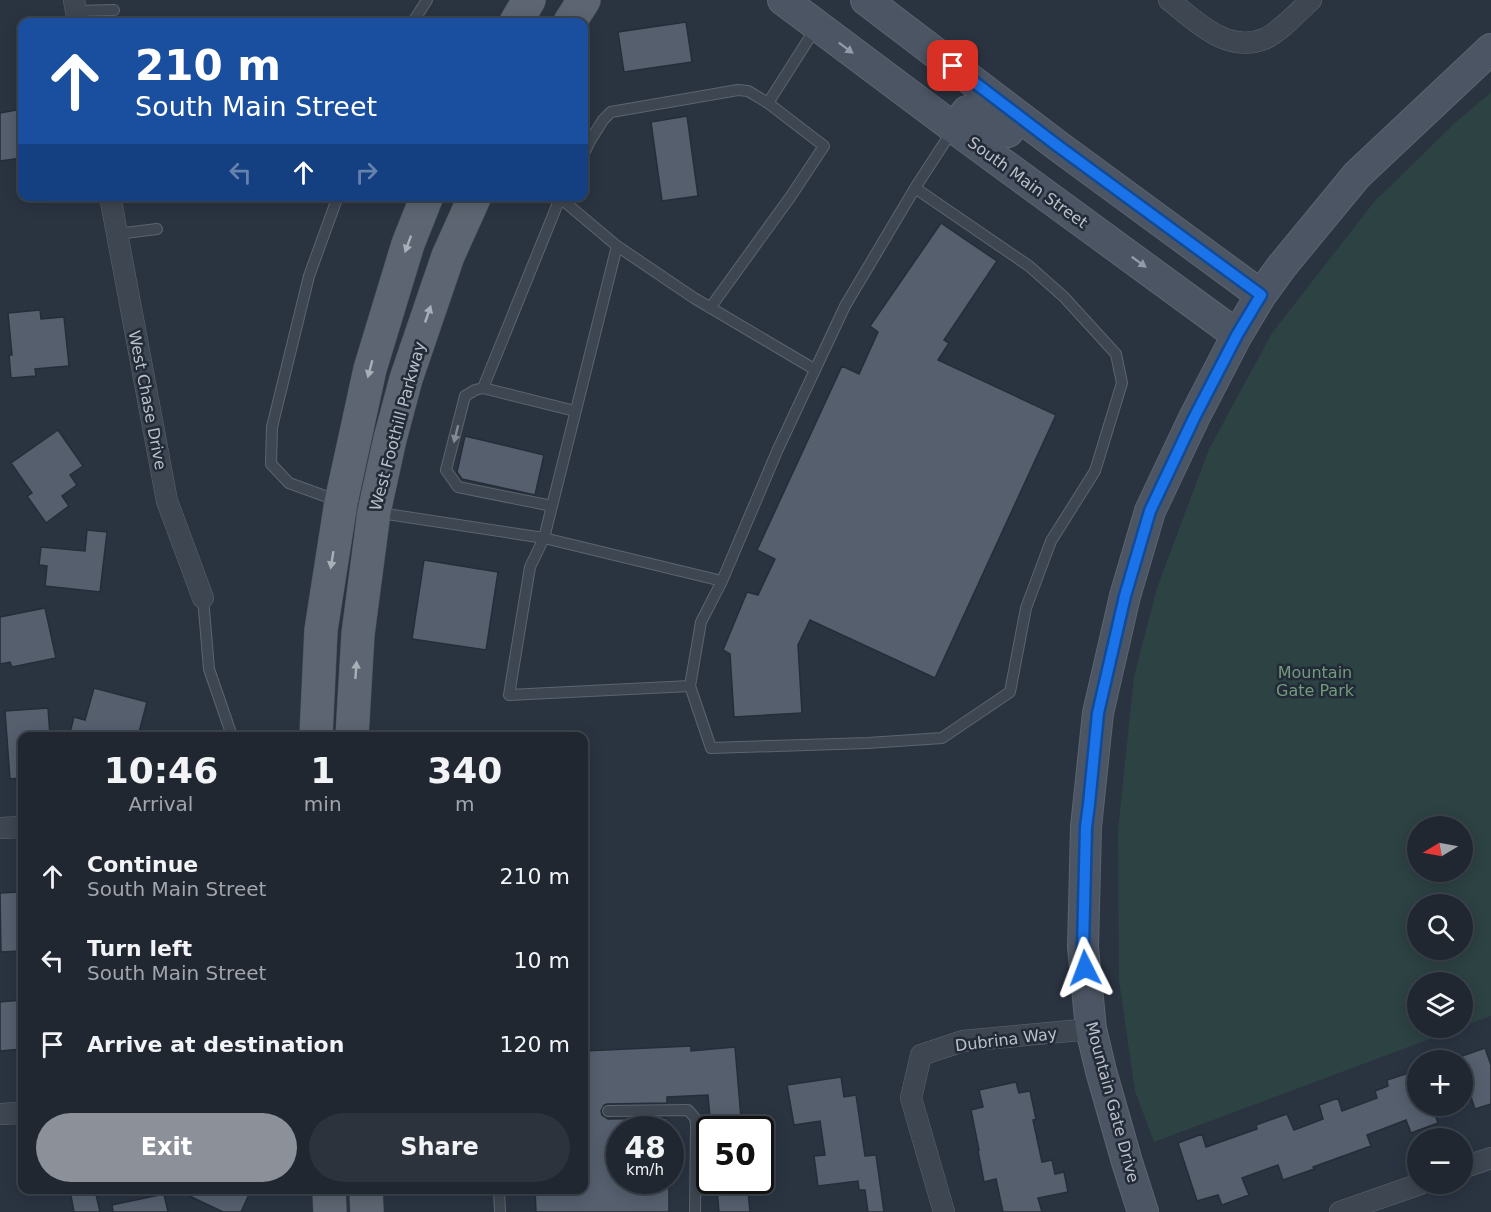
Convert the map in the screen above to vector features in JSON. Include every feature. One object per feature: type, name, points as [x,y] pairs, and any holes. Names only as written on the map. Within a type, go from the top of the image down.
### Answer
[{"type":"main road","points":[[518,18],[529,0]]},
{"type":"main road","points":[[573,18],[584,0]]},
{"type":"main road","name":"South Main Street","points":[[783,0],[1237,335]]},
{"type":"main road","points":[[866,0],[1058,146],[1261,295]]},
{"type":"main road","points":[[1237,335],[1261,295],[1286,261],[1357,175],[1491,49]]},
{"type":"main road","points":[[954,128],[967,111],[979,109],[1023,143],[1038,148],[1058,146]]},
{"type":"main road","points":[[316,732],[321,630],[341,502],[370,369],[408,244],[426,201]]},
{"type":"main road","name":"West Foothill Parkway","points":[[352,732],[358,634],[374,512],[390,439],[406,380],[448,255],[473,201]]},
{"type":"main road","name":"Mountain Gate Drive","points":[[1143,1212],[1126,1162],[1101,1071],[1092,1029],[1083,947],[1086,827],[1098,713],[1119,618],[1150,511],[1237,335]]},
{"type":"main road","points":[[329,1194],[330,1212]]},
{"type":"main road","points":[[366,1194],[367,1212]]},
{"type":"street","points":[[1169,0],[1209,31],[1226,40],[1243,44],[1265,39],[1311,0]]},
{"type":"street","name":"West Chase Drive","points":[[111,201],[167,501],[203,598]]},
{"type":"street","points":[[0,828],[18,827]]},
{"type":"street","name":"Dubrina Way","points":[[944,1212],[911,1098],[921,1054],[963,1041],[1092,1029]]},
{"type":"street","points":[[0,1114],[18,1113]]},
{"type":"street","points":[[1473,1164],[1491,1158]]},
{"type":"street","points":[[1340,1212],[1407,1189]]},
{"type":"lane","points":[[416,18],[427,0]]},
{"type":"lane","points":[[76,11],[114,10]]},
{"type":"lane","points":[[768,103],[817,26]]},
{"type":"lane","points":[[588,137],[611,112],[738,90],[748,91],[768,103],[824,146],[710,308]]},
{"type":"lane","points":[[915,188],[1029,266],[1064,297],[1116,354],[1122,383],[1095,471],[1051,541],[1026,609],[1010,692],[942,738],[711,748],[690,686],[701,622],[722,581],[778,448],[845,306],[915,188],[954,128]]},
{"type":"lane","points":[[336,201],[309,276],[272,427],[271,464],[288,483],[374,512],[544,538],[722,581]]},
{"type":"lane","points":[[483,388],[559,201]]},
{"type":"lane","points":[[566,201],[617,246],[710,308],[814,369]]},
{"type":"lane","points":[[117,234],[157,229]]},
{"type":"lane","points":[[617,246],[544,538],[529,571],[509,695],[690,686]]},
{"type":"lane","points":[[552,506],[458,487],[446,470],[465,396],[475,390],[483,388],[575,411]]},
{"type":"lane","points":[[203,598],[209,669],[231,732]]},
{"type":"lane","points":[[608,1111],[688,1110],[695,1118],[695,1212]]},
{"type":"lane","points":[[499,1194],[500,1212]]},
{"type":"green space","name":"Mountain Gate Park","points":[[1491,92],[1491,1016],[1473,1022],[1473,972],[1407,972],[1407,1038],[1432,1038],[1154,1142],[1135,1091],[1119,980],[1118,830],[1134,677],[1157,588],[1209,449],[1272,333],[1374,202],[1455,123]]},
{"type":"building","points":[[686,22],[692,62],[624,72],[618,32]]},
{"type":"building","points":[[18,110],[18,159],[0,161],[0,113]]},
{"type":"building","points":[[687,116],[698,196],[662,201],[651,122]]},
{"type":"building","points":[[941,223],[997,261],[944,340],[949,343],[938,360],[1056,415],[935,678],[810,620],[798,645],[802,713],[734,717],[730,654],[723,650],[747,592],[758,595],[775,559],[757,550],[842,366],[859,374],[878,332],[870,326]]},
{"type":"building","points":[[40,310],[41,319],[64,317],[69,366],[35,369],[36,376],[11,378],[9,355],[12,355],[8,313]]},
{"type":"building","points":[[58,430],[83,466],[70,475],[77,485],[62,496],[69,506],[46,523],[27,496],[32,493],[11,463]]},
{"type":"building","points":[[465,436],[544,455],[535,495],[462,479],[457,472]]},
{"type":"building","points":[[87,530],[107,532],[100,592],[45,586],[47,566],[39,565],[41,547],[85,551]]},
{"type":"building","points":[[424,560],[498,572],[486,650],[412,639]]},
{"type":"building","points":[[45,608],[56,658],[12,667],[10,662],[0,664],[0,617]]},
{"type":"building","points":[[94,688],[147,702],[139,732],[70,732],[74,717],[85,720]]},
{"type":"building","points":[[48,708],[50,732],[18,732],[18,778],[10,779],[5,711]]},
{"type":"building","points":[[18,892],[18,951],[1,952],[0,893]]},
{"type":"building","points":[[18,1000],[18,1049],[0,1051],[0,1002]]},
{"type":"building","points":[[691,1046],[691,1051],[735,1047],[741,1116],[710,1116],[708,1095],[667,1097],[667,1103],[607,1104],[601,1111],[606,1118],[606,1194],[669,1194],[669,1212],[536,1212],[535,1194],[588,1194],[588,1051]]},
{"type":"building","points":[[1485,1048],[1491,1065],[1491,1104],[1475,1109],[1473,1103],[1473,1052]]},
{"type":"building","points":[[1407,1074],[1407,1116],[1436,1116],[1438,1123],[1424,1128],[1409,1128],[1406,1120],[1367,1135],[1371,1146],[1283,1180],[1278,1165],[1242,1178],[1249,1195],[1222,1205],[1218,1195],[1197,1201],[1178,1143],[1202,1134],[1206,1147],[1257,1129],[1256,1125],[1287,1114],[1294,1130],[1323,1119],[1319,1105],[1338,1098],[1342,1111],[1377,1098],[1375,1091],[1388,1086],[1387,1080]]},
{"type":"building","points":[[841,1077],[844,1097],[856,1095],[865,1156],[876,1155],[884,1212],[868,1212],[865,1190],[859,1190],[858,1181],[818,1186],[814,1156],[825,1155],[820,1121],[794,1125],[787,1085]]},
{"type":"building","points":[[1016,1082],[1019,1093],[1030,1091],[1036,1119],[1033,1120],[1042,1162],[1052,1160],[1055,1174],[1064,1172],[1068,1192],[1038,1198],[1042,1212],[1003,1212],[996,1179],[984,1182],[971,1110],[983,1107],[979,1090]]},
{"type":"building","points":[[71,1194],[96,1194],[100,1212],[74,1212]]},
{"type":"building","points":[[164,1194],[168,1212],[113,1212],[112,1205]]},
{"type":"building","points":[[185,1194],[249,1194],[241,1212],[223,1212]]},
{"type":"building","points":[[717,1194],[748,1194],[750,1212],[719,1212]]},
{"type":"route","points":[[953,66],[1261,295],[1237,335],[1194,418],[1150,511],[1116,629],[1098,713],[1086,827],[1083,947],[1085,968]]}]
